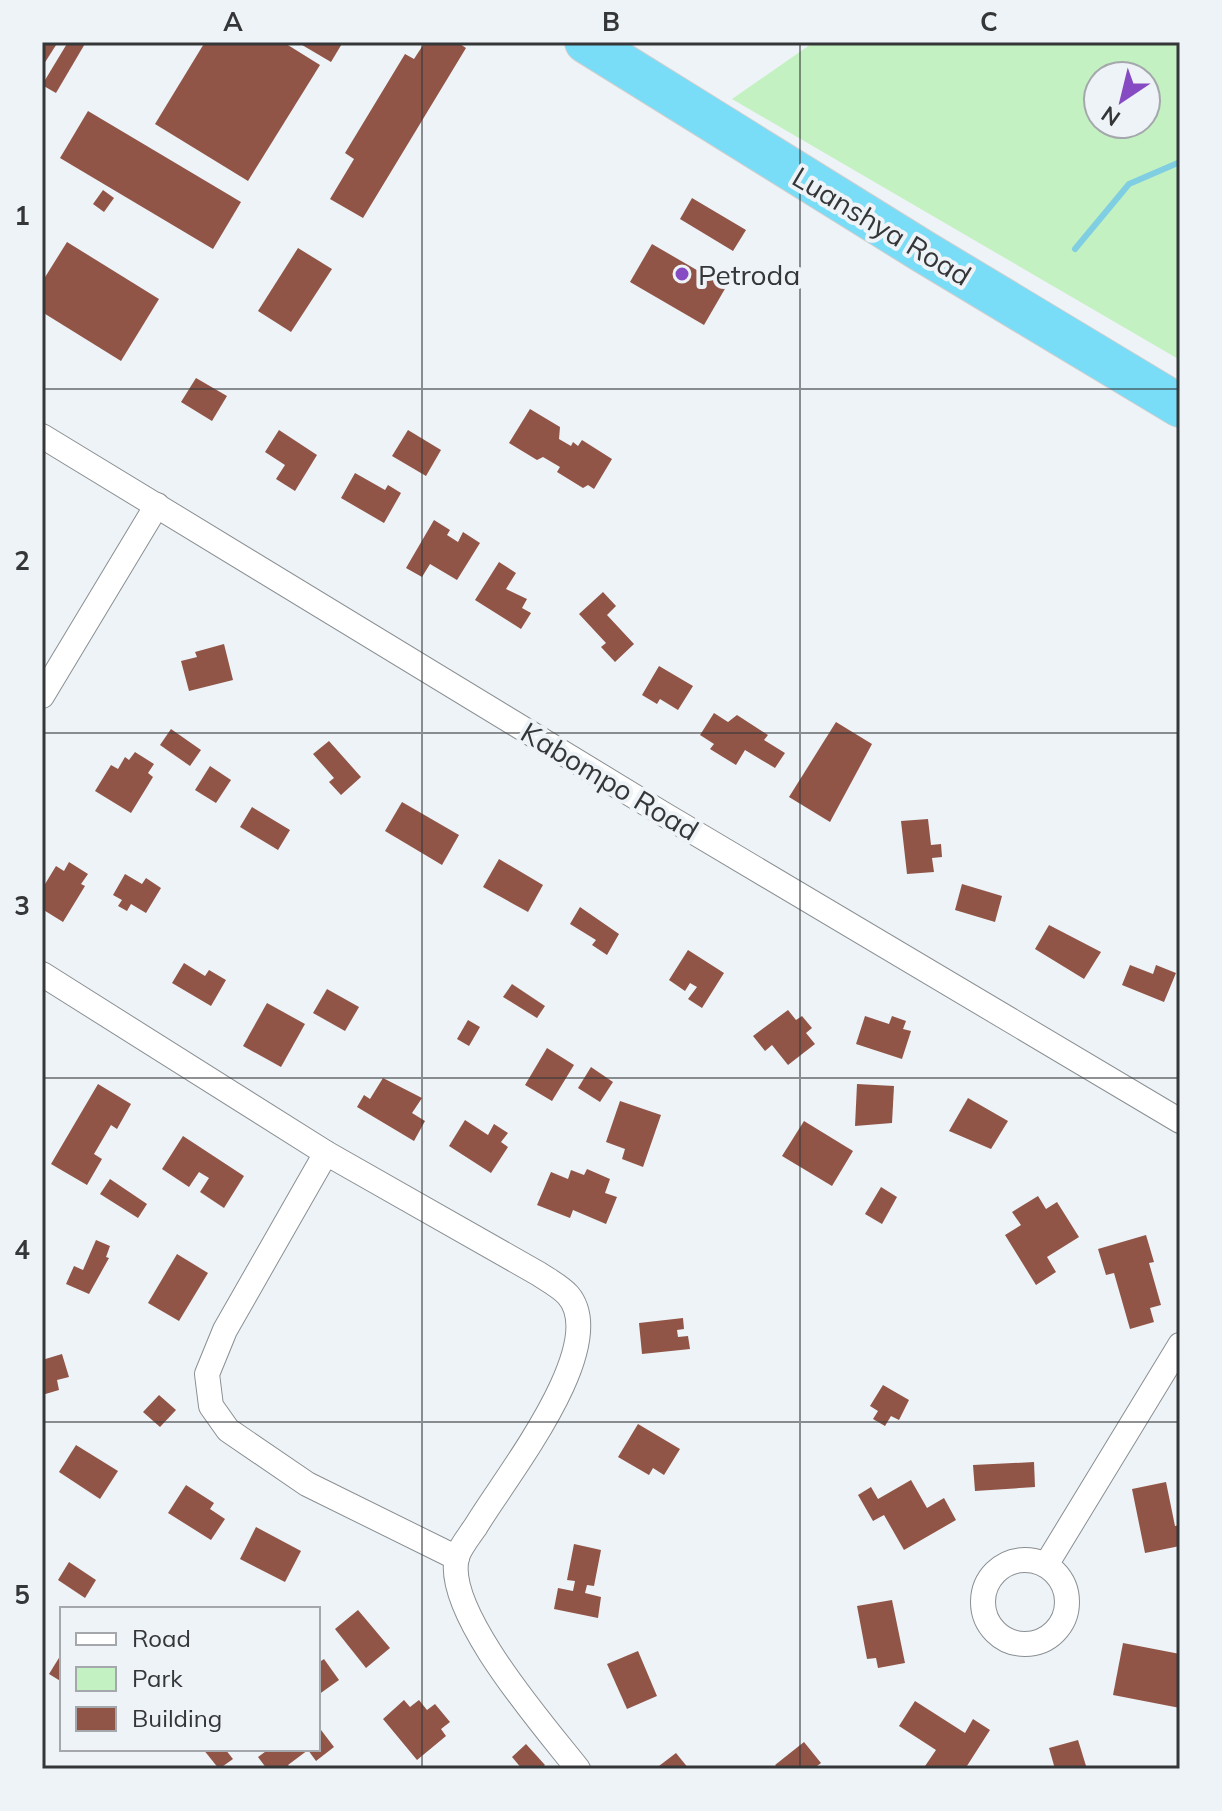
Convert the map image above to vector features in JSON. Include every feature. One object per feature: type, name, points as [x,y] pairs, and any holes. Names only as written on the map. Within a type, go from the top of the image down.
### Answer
[{"type":"highway","name":"Luanshya Road","points":[[586,42],[1180,406]]},
{"type":"street","name":"Kabompo Road","points":[[42,436],[674,820],[1180,1121]]},
{"type":"street","points":[[42,696],[157,505]]},
{"type":"street","points":[[42,974],[326,1153],[539,1274],[569,1296],[581,1322],[575,1355],[550,1410],[457,1558],[463,1604],[486,1648],[578,1769]]},
{"type":"street","points":[[326,1153],[225,1330],[207,1374],[211,1406],[228,1430],[307,1484],[457,1558]]},
{"type":"street","points":[[1046,1565],[1180,1345]]},
{"type":"green space","points":[[814,42],[1180,42],[1180,360],[732,99]]},
{"type":"building","points":[[42,42],[58,42],[42,67]]},
{"type":"building","points":[[68,42],[86,42],[56,93],[42,85]]},
{"type":"building","points":[[205,42],[283,42],[320,65],[248,181],[155,124]]},
{"type":"building","points":[[297,42],[343,42],[331,62]]},
{"type":"building","points":[[425,42],[457,42],[466,48],[363,218],[330,199],[354,159],[345,153],[405,54],[414,59]]},
{"type":"building","points":[[88,111],[241,202],[213,249],[60,158]]},
{"type":"building","points":[[103,190],[114,198],[104,212],[93,204]]},
{"type":"building","points":[[692,198],[746,230],[733,251],[680,219]]},
{"type":"building","points":[[67,242],[159,299],[121,361],[42,312],[42,282]]},
{"type":"building","points":[[652,244],[726,287],[704,325],[630,282]]},
{"type":"building","points":[[298,248],[332,269],[291,332],[258,311]]},
{"type":"building","points":[[196,378],[227,396],[212,421],[181,402]]},
{"type":"building","points":[[530,409],[560,427],[559,439],[571,446],[573,442],[578,446],[582,440],[612,459],[594,489],[588,485],[583,488],[557,472],[560,467],[543,457],[537,460],[509,443]]},
{"type":"building","points":[[279,430],[317,455],[295,491],[276,479],[285,465],[265,452]]},
{"type":"building","points":[[408,430],[441,450],[426,476],[392,456]]},
{"type":"building","points":[[355,473],[385,490],[388,485],[401,493],[384,523],[341,498]]},
{"type":"building","points":[[434,520],[450,530],[447,535],[458,542],[463,532],[480,543],[457,580],[430,564],[422,577],[406,568]]},
{"type":"building","points":[[499,562],[516,573],[506,589],[527,599],[522,608],[531,613],[521,629],[475,600]]},
{"type":"building","points":[[603,592],[616,606],[607,615],[634,644],[615,662],[601,647],[606,643],[579,614]]},
{"type":"building","points":[[224,644],[233,680],[189,691],[181,661],[197,657],[195,652]]},
{"type":"building","points":[[659,666],[693,686],[678,710],[660,699],[657,704],[642,695]]},
{"type":"building","points":[[714,713],[728,722],[737,715],[768,735],[764,740],[785,753],[775,768],[745,750],[736,765],[710,749],[714,744],[700,735]]},
{"type":"building","points":[[836,722],[872,744],[830,822],[789,797]]},
{"type":"building","points":[[171,729],[201,750],[190,766],[160,745]]},
{"type":"building","points":[[329,741],[361,777],[341,795],[329,782],[334,778],[313,754]]},
{"type":"building","points":[[135,752],[154,764],[148,773],[153,777],[131,813],[95,791],[111,765],[118,769],[125,757],[129,760]]},
{"type":"building","points":[[210,766],[231,780],[216,803],[195,790]]},
{"type":"building","points":[[402,802],[459,835],[442,865],[385,831]]},
{"type":"building","points":[[252,807],[290,830],[278,850],[240,827]]},
{"type":"building","points":[[928,819],[931,845],[941,844],[942,857],[932,858],[934,872],[907,874],[901,821]]},
{"type":"building","points":[[499,859],[543,885],[528,912],[483,887]]},
{"type":"building","points":[[69,862],[88,874],[81,884],[85,886],[63,922],[42,909],[42,889],[56,866],[64,871]]},
{"type":"building","points":[[125,874],[142,884],[146,878],[161,888],[146,913],[131,904],[127,911],[118,906],[122,900],[113,895]]},
{"type":"building","points":[[962,884],[1002,896],[995,922],[955,910]]},
{"type":"building","points":[[580,907],[619,934],[607,955],[592,945],[596,940],[570,924]]},
{"type":"building","points":[[1049,925],[1101,952],[1084,979],[1035,949]]},
{"type":"building","points":[[688,950],[724,973],[702,1008],[688,999],[697,987],[690,983],[685,991],[669,980]]},
{"type":"building","points":[[184,963],[205,976],[209,970],[226,980],[211,1006],[172,983]]},
{"type":"building","points":[[1130,965],[1153,974],[1156,965],[1176,973],[1164,1002],[1122,985]]},
{"type":"building","points":[[512,984],[545,1006],[537,1018],[503,997]]},
{"type":"building","points":[[327,989],[359,1007],[345,1031],[313,1013]]},
{"type":"building","points":[[267,1003],[305,1024],[281,1067],[243,1046]]},
{"type":"building","points":[[788,1010],[796,1020],[802,1016],[812,1028],[806,1033],[815,1044],[788,1065],[772,1045],[765,1051],[753,1036]]},
{"type":"building","points":[[865,1016],[889,1024],[892,1016],[906,1021],[903,1029],[911,1031],[902,1059],[856,1044]]},
{"type":"building","points":[[468,1020],[480,1027],[469,1046],[457,1039]]},
{"type":"building","points":[[547,1048],[574,1065],[552,1101],[525,1085]]},
{"type":"building","points":[[591,1067],[613,1082],[600,1102],[578,1088]]},
{"type":"building","points":[[383,1078],[422,1098],[412,1113],[425,1121],[414,1141],[357,1107],[364,1095],[370,1099]]},
{"type":"building","points":[[98,1084],[131,1104],[117,1129],[111,1125],[94,1154],[102,1159],[87,1185],[51,1164]]},
{"type":"building","points":[[857,1084],[894,1086],[892,1123],[855,1126]]},
{"type":"building","points":[[968,1098],[1008,1121],[991,1149],[949,1131]]},
{"type":"building","points":[[620,1101],[661,1115],[643,1167],[622,1159],[625,1149],[606,1142]]},
{"type":"building","points":[[465,1120],[488,1135],[494,1124],[508,1133],[501,1142],[508,1147],[491,1173],[449,1146]]},
{"type":"building","points":[[804,1121],[853,1151],[832,1186],[782,1156]]},
{"type":"building","points":[[183,1136],[244,1176],[224,1208],[200,1192],[209,1178],[199,1172],[189,1187],[162,1169]]},
{"type":"building","points":[[587,1169],[610,1179],[605,1193],[617,1197],[606,1224],[573,1210],[570,1218],[537,1205],[551,1172],[568,1179],[571,1170],[584,1175]]},
{"type":"building","points":[[110,1179],[147,1204],[138,1218],[100,1194]]},
{"type":"building","points":[[881,1187],[897,1197],[882,1224],[865,1214]]},
{"type":"building","points":[[1038,1196],[1046,1209],[1057,1202],[1079,1237],[1047,1257],[1056,1272],[1036,1285],[1005,1235],[1021,1225],[1012,1212]]},
{"type":"building","points":[[1146,1235],[1154,1262],[1149,1263],[1161,1305],[1150,1308],[1154,1322],[1130,1329],[1114,1273],[1106,1275],[1098,1249]]},
{"type":"building","points":[[96,1240],[110,1246],[106,1257],[109,1258],[89,1294],[66,1284],[74,1266],[83,1270]]},
{"type":"building","points":[[177,1254],[208,1273],[179,1321],[148,1303]]},
{"type":"building","points":[[683,1318],[684,1329],[677,1330],[678,1337],[688,1336],[690,1349],[642,1354],[639,1323]]},
{"type":"building","points":[[62,1354],[69,1377],[57,1380],[59,1390],[42,1395],[42,1360]]},
{"type":"building","points":[[883,1385],[909,1400],[899,1420],[891,1416],[885,1426],[873,1419],[878,1411],[870,1406]]},
{"type":"building","points":[[159,1395],[176,1410],[160,1427],[143,1412]]},
{"type":"building","points":[[638,1424],[680,1449],[664,1475],[653,1468],[649,1475],[618,1457]]},
{"type":"building","points":[[76,1445],[118,1471],[100,1499],[59,1472]]},
{"type":"building","points":[[1034,1462],[1035,1487],[975,1491],[973,1465]]},
{"type":"building","points":[[911,1480],[927,1508],[944,1498],[956,1520],[904,1550],[884,1515],[873,1521],[858,1495],[871,1487],[878,1499]]},
{"type":"building","points":[[1166,1482],[1175,1526],[1180,1525],[1180,1546],[1145,1553],[1132,1489]]},
{"type":"building","points":[[186,1485],[214,1503],[210,1509],[225,1519],[211,1540],[168,1513]]},
{"type":"building","points":[[256,1527],[301,1551],[285,1582],[240,1559]]},
{"type":"building","points":[[574,1544],[601,1550],[594,1586],[587,1585],[585,1593],[601,1597],[598,1618],[554,1609],[558,1588],[573,1591],[575,1581],[567,1580]]},
{"type":"building","points":[[69,1562],[96,1580],[85,1598],[58,1580]]},
{"type":"building","points":[[892,1600],[905,1663],[878,1668],[876,1658],[867,1659],[857,1606]]},
{"type":"building","points":[[358,1610],[390,1648],[366,1668],[335,1629]]},
{"type":"building","points":[[1123,1643],[1180,1654],[1180,1708],[1113,1695]]},
{"type":"building","points":[[638,1651],[657,1696],[627,1709],[607,1664]]},
{"type":"building","points":[[60,1656],[60,1681],[49,1674]]},
{"type":"building","points":[[324,1659],[339,1680],[320,1694],[320,1662]]},
{"type":"building","points":[[404,1700],[410,1707],[419,1700],[427,1710],[435,1704],[450,1722],[441,1729],[446,1736],[417,1760],[383,1719]]},
{"type":"building","points":[[915,1701],[965,1733],[973,1719],[990,1730],[965,1769],[923,1769],[936,1750],[899,1726]]},
{"type":"building","points":[[320,1729],[334,1747],[316,1761],[309,1751],[320,1751]]},
{"type":"building","points":[[1078,1740],[1087,1769],[1055,1769],[1049,1748]]},
{"type":"building","points":[[804,1742],[821,1763],[813,1769],[779,1769],[775,1765]]},
{"type":"building","points":[[526,1744],[545,1765],[541,1769],[522,1769],[512,1757]]},
{"type":"building","points":[[205,1751],[227,1751],[233,1759],[219,1769]]},
{"type":"building","points":[[266,1751],[307,1751],[288,1765],[291,1769],[267,1769],[258,1757]]},
{"type":"building","points":[[676,1753],[689,1769],[655,1769]]},
{"type":"waterway","points":[[1075,249],[1129,184],[1180,162]]},
{"type":"place","name":"Petroda","points":[[682,274]]}]
